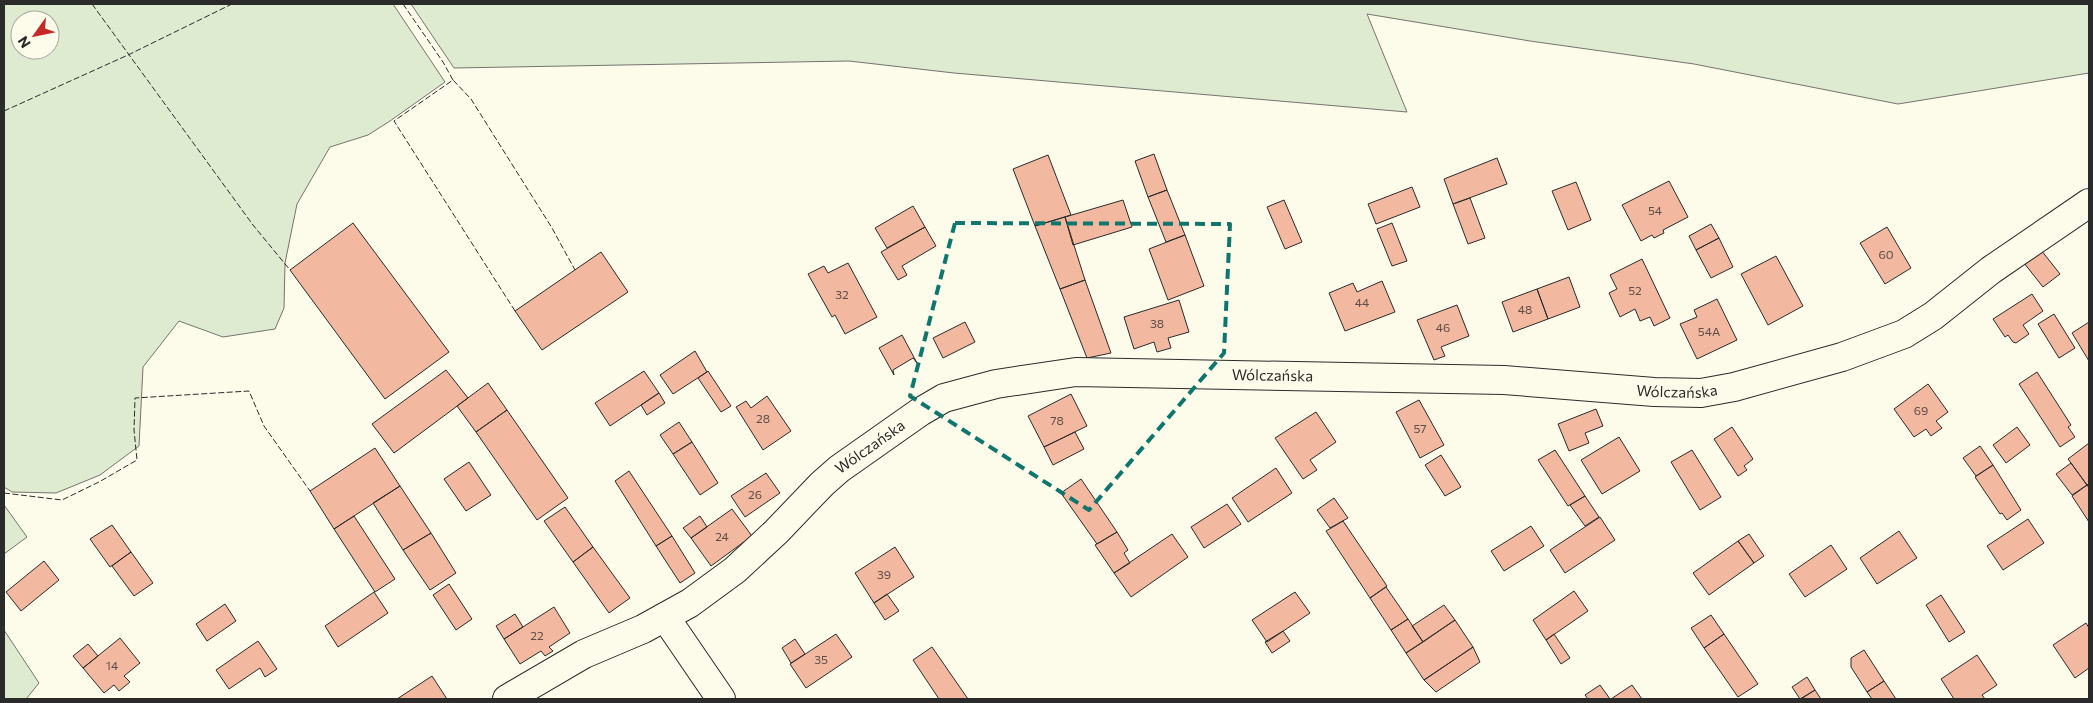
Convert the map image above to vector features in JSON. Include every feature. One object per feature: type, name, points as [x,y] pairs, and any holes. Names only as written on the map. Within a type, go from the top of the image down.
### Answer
[{"type":"street","name":"Wólczańska","points":[[507,699],[584,654],[643,629],[690,603],[735,570],[839,469],[920,412],[944,398],[996,384],[1076,372],[1504,380],[1654,392],[1701,393],[1734,387],[1842,357],[1904,334],[1933,316],[1991,270],[2089,203]]},
{"type":"street","points":[[664,617],[721,699]]},
{"type":"highlighted area","points":[[955,223],[1230,224],[1224,353],[1089,510],[910,396]]},
{"type":"green space","points":[[4,4],[393,4],[445,82],[368,135],[330,147],[297,204],[285,263],[284,308],[275,329],[223,337],[179,321],[143,367],[139,446],[100,475],[56,493],[12,492],[4,487]]},
{"type":"green space","points":[[411,4],[2089,4],[2089,73],[1898,104],[1694,64],[1530,41],[1367,14],[1407,112],[954,73],[849,61],[454,68]]},
{"type":"green space","points":[[4,505],[27,537],[4,554]]},
{"type":"green space","points":[[4,630],[39,683],[26,699],[4,699]]},
{"type":"building","points":[[1154,154],[1167,190],[1148,197],[1135,161]]},
{"type":"building","points":[[1048,155],[1071,215],[1035,226],[1013,169]]},
{"type":"building","points":[[1497,158],[1507,184],[1453,204],[1444,179]]},
{"type":"building","points":[[1669,181],[1688,217],[1663,230],[1664,233],[1654,238],[1652,235],[1641,241],[1622,205]]},
{"type":"building","points":[[1576,182],[1591,220],[1568,230],[1552,191]]},
{"type":"building","points":[[1412,187],[1420,207],[1376,224],[1368,204]]},
{"type":"building","points":[[1167,190],[1185,235],[1166,242],[1148,197]]},
{"type":"building","points":[[1470,198],[1485,238],[1468,244],[1453,204]]},
{"type":"building","points":[[1123,200],[1132,227],[1073,245],[1065,217]]},
{"type":"building","points":[[1284,200],[1302,242],[1285,249],[1267,207]]},
{"type":"building","points":[[913,206],[925,227],[887,248],[875,228]]},
{"type":"building","points":[[1065,217],[1085,280],[1060,289],[1035,226]]},
{"type":"building","points":[[353,223],[449,352],[385,399],[290,270]]},
{"type":"building","points":[[1392,223],[1407,261],[1392,266],[1377,229]]},
{"type":"building","points":[[1711,224],[1719,238],[1696,250],[1689,236]]},
{"type":"building","points":[[925,227],[936,246],[902,266],[907,275],[898,280],[881,252]]},
{"type":"building","points":[[1887,227],[1911,268],[1885,284],[1860,243]]},
{"type":"building","points":[[1185,235],[1204,286],[1168,300],[1149,249]]},
{"type":"building","points":[[1719,238],[1733,267],[1711,278],[1696,250]]},
{"type":"building","points":[[2041,250],[2060,274],[2043,287],[2024,263]]},
{"type":"building","points":[[601,252],[628,292],[542,350],[515,311]]},
{"type":"building","points":[[1776,256],[1803,306],[1768,325],[1741,274]]},
{"type":"building","points":[[1642,259],[1670,318],[1654,326],[1650,317],[1640,321],[1635,309],[1620,317],[1609,293],[1617,289],[1610,275]]},
{"type":"building","points":[[848,263],[877,317],[845,334],[835,315],[832,317],[808,274],[824,266],[828,273]]},
{"type":"building","points":[[1569,277],[1580,307],[1548,319],[1537,289]]},
{"type":"building","points":[[1085,280],[1111,353],[1087,358],[1060,289]]},
{"type":"building","points":[[1382,281],[1395,312],[1345,331],[1329,293],[1353,283],[1357,292]]},
{"type":"building","points":[[1537,289],[1548,319],[1513,332],[1502,302]]},
{"type":"building","points":[[2032,294],[2043,311],[2023,325],[2029,334],[2016,343],[2013,342],[2008,335],[2005,337],[1993,319]]},
{"type":"building","points":[[1717,299],[1737,340],[1697,359],[1680,324],[1697,317],[1694,310]]},
{"type":"building","points":[[1179,300],[1189,332],[1168,338],[1171,348],[1157,352],[1154,342],[1134,349],[1124,317]]},
{"type":"building","points":[[1457,305],[1469,336],[1441,347],[1445,356],[1434,360],[1417,320]]},
{"type":"building","points":[[2054,314],[2075,348],[2059,358],[2038,324]]},
{"type":"building","points":[[965,322],[975,342],[943,358],[933,338]]},
{"type":"building","points":[[2089,322],[2089,361],[2072,333]]},
{"type":"building","points":[[902,335],[917,363],[913,358],[893,370],[894,375],[879,348]]},
{"type":"building","points":[[695,351],[707,372],[673,394],[660,375]]},
{"type":"building","points":[[446,370],[468,398],[394,453],[372,424]]},
{"type":"building","points":[[644,371],[659,393],[610,426],[595,403]]},
{"type":"building","points":[[708,371],[731,406],[721,412],[698,378]]},
{"type":"building","points":[[2037,372],[2071,425],[2068,427],[2075,437],[2060,447],[2019,384]]},
{"type":"building","points":[[488,383],[507,410],[476,432],[457,406]]},
{"type":"building","points":[[1928,384],[1948,412],[1936,421],[1942,428],[1931,436],[1926,429],[1914,437],[1894,409]]},
{"type":"building","points":[[659,393],[665,403],[647,415],[641,405]]},
{"type":"building","points":[[1071,394],[1087,426],[1044,447],[1028,416]]},
{"type":"building","points":[[767,396],[791,431],[763,450],[736,407],[746,401],[751,408]]},
{"type":"building","points":[[1419,400],[1444,445],[1420,458],[1396,412]]},
{"type":"building","points":[[1596,409],[1603,426],[1585,433],[1589,443],[1569,451],[1558,424]]},
{"type":"building","points":[[507,410],[568,498],[537,520],[476,432]]},
{"type":"building","points":[[1316,412],[1336,442],[1310,460],[1317,470],[1303,479],[1275,438]]},
{"type":"building","points":[[679,422],[692,442],[673,454],[660,435]]},
{"type":"building","points":[[1732,427],[1753,459],[1744,466],[1747,470],[1738,476],[1714,439]]},
{"type":"building","points":[[2017,427],[2030,445],[2006,463],[1993,445]]},
{"type":"building","points":[[1075,432],[1084,449],[1053,465],[1044,447]]},
{"type":"building","points":[[1619,437],[1640,471],[1602,494],[1581,460]]},
{"type":"building","points":[[692,442],[718,483],[700,495],[673,454]]},
{"type":"building","points":[[2089,443],[2089,483],[2087,485],[2068,459]]},
{"type":"building","points":[[1980,446],[1993,465],[1976,476],[1963,458]]},
{"type":"building","points":[[375,448],[400,486],[334,529],[310,491]]},
{"type":"building","points":[[1555,450],[1585,496],[1568,506],[1538,460]]},
{"type":"building","points":[[1692,450],[1721,497],[1700,510],[1671,462]]},
{"type":"building","points":[[1441,455],[1461,487],[1445,496],[1425,465]]},
{"type":"building","points":[[469,462],[491,495],[466,511],[444,479]]},
{"type":"building","points":[[2071,463],[2087,485],[2072,495],[2056,474]]},
{"type":"building","points":[[1993,465],[2021,510],[2007,520],[2002,513],[2000,514],[1975,477]]},
{"type":"building","points":[[1276,468],[1292,493],[1248,522],[1232,498]]},
{"type":"building","points":[[629,471],[672,536],[656,546],[615,481]]},
{"type":"building","points":[[766,473],[780,493],[745,517],[731,496]]},
{"type":"building","points":[[1081,479],[1117,532],[1097,544],[1061,493]]},
{"type":"building","points":[[2087,485],[2089,488],[2089,522],[2072,496]]},
{"type":"building","points":[[400,486],[431,533],[403,550],[373,503]]},
{"type":"building","points":[[1585,496],[1599,517],[1585,526],[1570,505]]},
{"type":"building","points":[[1334,498],[1348,518],[1330,528],[1317,510]]},
{"type":"building","points":[[1227,504],[1241,524],[1204,548],[1191,527]]},
{"type":"building","points":[[565,507],[593,547],[573,562],[544,521]]},
{"type":"building","points":[[732,509],[752,536],[711,566],[691,538]]},
{"type":"building","points":[[354,516],[395,579],[375,592],[334,529]]},
{"type":"building","points":[[700,516],[707,527],[691,538],[683,528]]},
{"type":"building","points":[[1600,517],[1615,540],[1565,573],[1550,550]]},
{"type":"building","points":[[2028,519],[2044,543],[2003,570],[1987,546]]},
{"type":"building","points":[[1343,521],[1387,586],[1370,598],[1326,531]]},
{"type":"building","points":[[112,525],[131,552],[110,567],[90,539]]},
{"type":"building","points":[[1531,526],[1544,546],[1504,571],[1491,551]]},
{"type":"building","points":[[1899,531],[1917,558],[1877,584],[1860,558]]},
{"type":"building","points":[[1117,532],[1128,550],[1124,553],[1130,563],[1114,573],[1095,545]]},
{"type":"building","points":[[431,533],[456,573],[430,590],[403,550]]},
{"type":"building","points":[[1172,534],[1188,557],[1131,597],[1114,573]]},
{"type":"building","points":[[1749,534],[1764,556],[1754,563],[1738,541]]},
{"type":"building","points":[[672,536],[695,573],[680,583],[656,546]]},
{"type":"building","points":[[1738,541],[1754,563],[1709,595],[1693,573]]},
{"type":"building","points":[[1831,545],[1847,569],[1805,597],[1789,574]]},
{"type":"building","points":[[593,547],[630,598],[609,613],[573,562]]},
{"type":"building","points":[[895,547],[914,577],[874,603],[855,573]]},
{"type":"building","points":[[131,552],[153,583],[134,596],[112,566]]},
{"type":"building","points":[[44,561],[59,580],[21,611],[6,592]]},
{"type":"building","points":[[449,584],[472,619],[456,630],[433,595]]},
{"type":"building","points":[[1386,587],[1408,619],[1391,630],[1370,598]]},
{"type":"building","points":[[1574,591],[1588,611],[1546,640],[1533,620]]},
{"type":"building","points":[[374,592],[388,613],[338,647],[325,626]]},
{"type":"building","points":[[1295,592],[1310,613],[1267,642],[1252,620]]},
{"type":"building","points":[[887,594],[899,611],[885,620],[874,603]]},
{"type":"building","points":[[1941,595],[1965,632],[1949,642],[1926,605]]},
{"type":"building","points":[[225,604],[236,621],[207,641],[196,624]]},
{"type":"building","points":[[1444,605],[1455,620],[1423,642],[1412,626]]},
{"type":"building","points":[[554,607],[570,633],[549,647],[553,651],[545,656],[541,651],[520,664],[504,639]]},
{"type":"building","points":[[515,614],[523,627],[504,639],[496,626]]},
{"type":"building","points":[[1711,615],[1724,634],[1704,648],[1691,628]]},
{"type":"building","points":[[1408,619],[1423,642],[1406,653],[1391,630]]},
{"type":"building","points":[[1455,620],[1473,647],[1424,680],[1406,653]]},
{"type":"building","points":[[2086,623],[2089,628],[2089,668],[2075,678],[2053,645]]},
{"type":"building","points":[[1283,631],[1290,641],[1272,653],[1265,642]]},
{"type":"building","points":[[836,634],[852,657],[806,688],[790,664]]},
{"type":"building","points":[[1554,634],[1570,658],[1561,664],[1546,640]]},
{"type":"building","points":[[1724,634],[1758,684],[1738,697],[1704,648]]},
{"type":"building","points":[[120,638],[140,663],[124,676],[130,682],[119,691],[114,685],[104,693],[83,668]]},
{"type":"building","points":[[795,639],[805,654],[791,663],[782,648]]},
{"type":"building","points":[[258,641],[277,669],[265,677],[260,668],[229,689],[216,670]]},
{"type":"building","points":[[88,644],[98,656],[83,668],[73,656]]},
{"type":"building","points":[[932,647],[968,699],[939,699],[913,660]]},
{"type":"building","points":[[1473,647],[1480,662],[1436,692],[1424,680]]},
{"type":"building","points":[[1864,650],[1884,681],[1867,692],[1851,667],[1851,658]]},
{"type":"building","points":[[1977,655],[1997,685],[1982,695],[1985,699],[1954,699],[1941,679]]},
{"type":"building","points":[[432,676],[447,699],[397,699]]},
{"type":"building","points":[[1807,677],[1815,690],[1800,699],[1792,687]]},
{"type":"building","points":[[1884,681],[1896,699],[1872,699],[1867,692]]},
{"type":"building","points":[[1600,685],[1610,699],[1588,699],[1585,695]]},
{"type":"building","points":[[1632,685],[1642,699],[1611,699]]},
{"type":"building","points":[[1815,690],[1821,699],[1801,699]]},
{"type":"fence","points":[[92,4],[253,225],[290,270]]},
{"type":"fence","points":[[4,111],[128,55],[232,4]]},
{"type":"fence","points":[[403,4],[443,62],[453,80]]},
{"type":"fence","points":[[515,311],[394,121],[453,80],[471,99],[552,228],[575,270]]},
{"type":"fence","points":[[4,493],[62,500],[99,482],[137,460],[134,430],[135,398],[249,391],[264,426],[310,491]]}]
